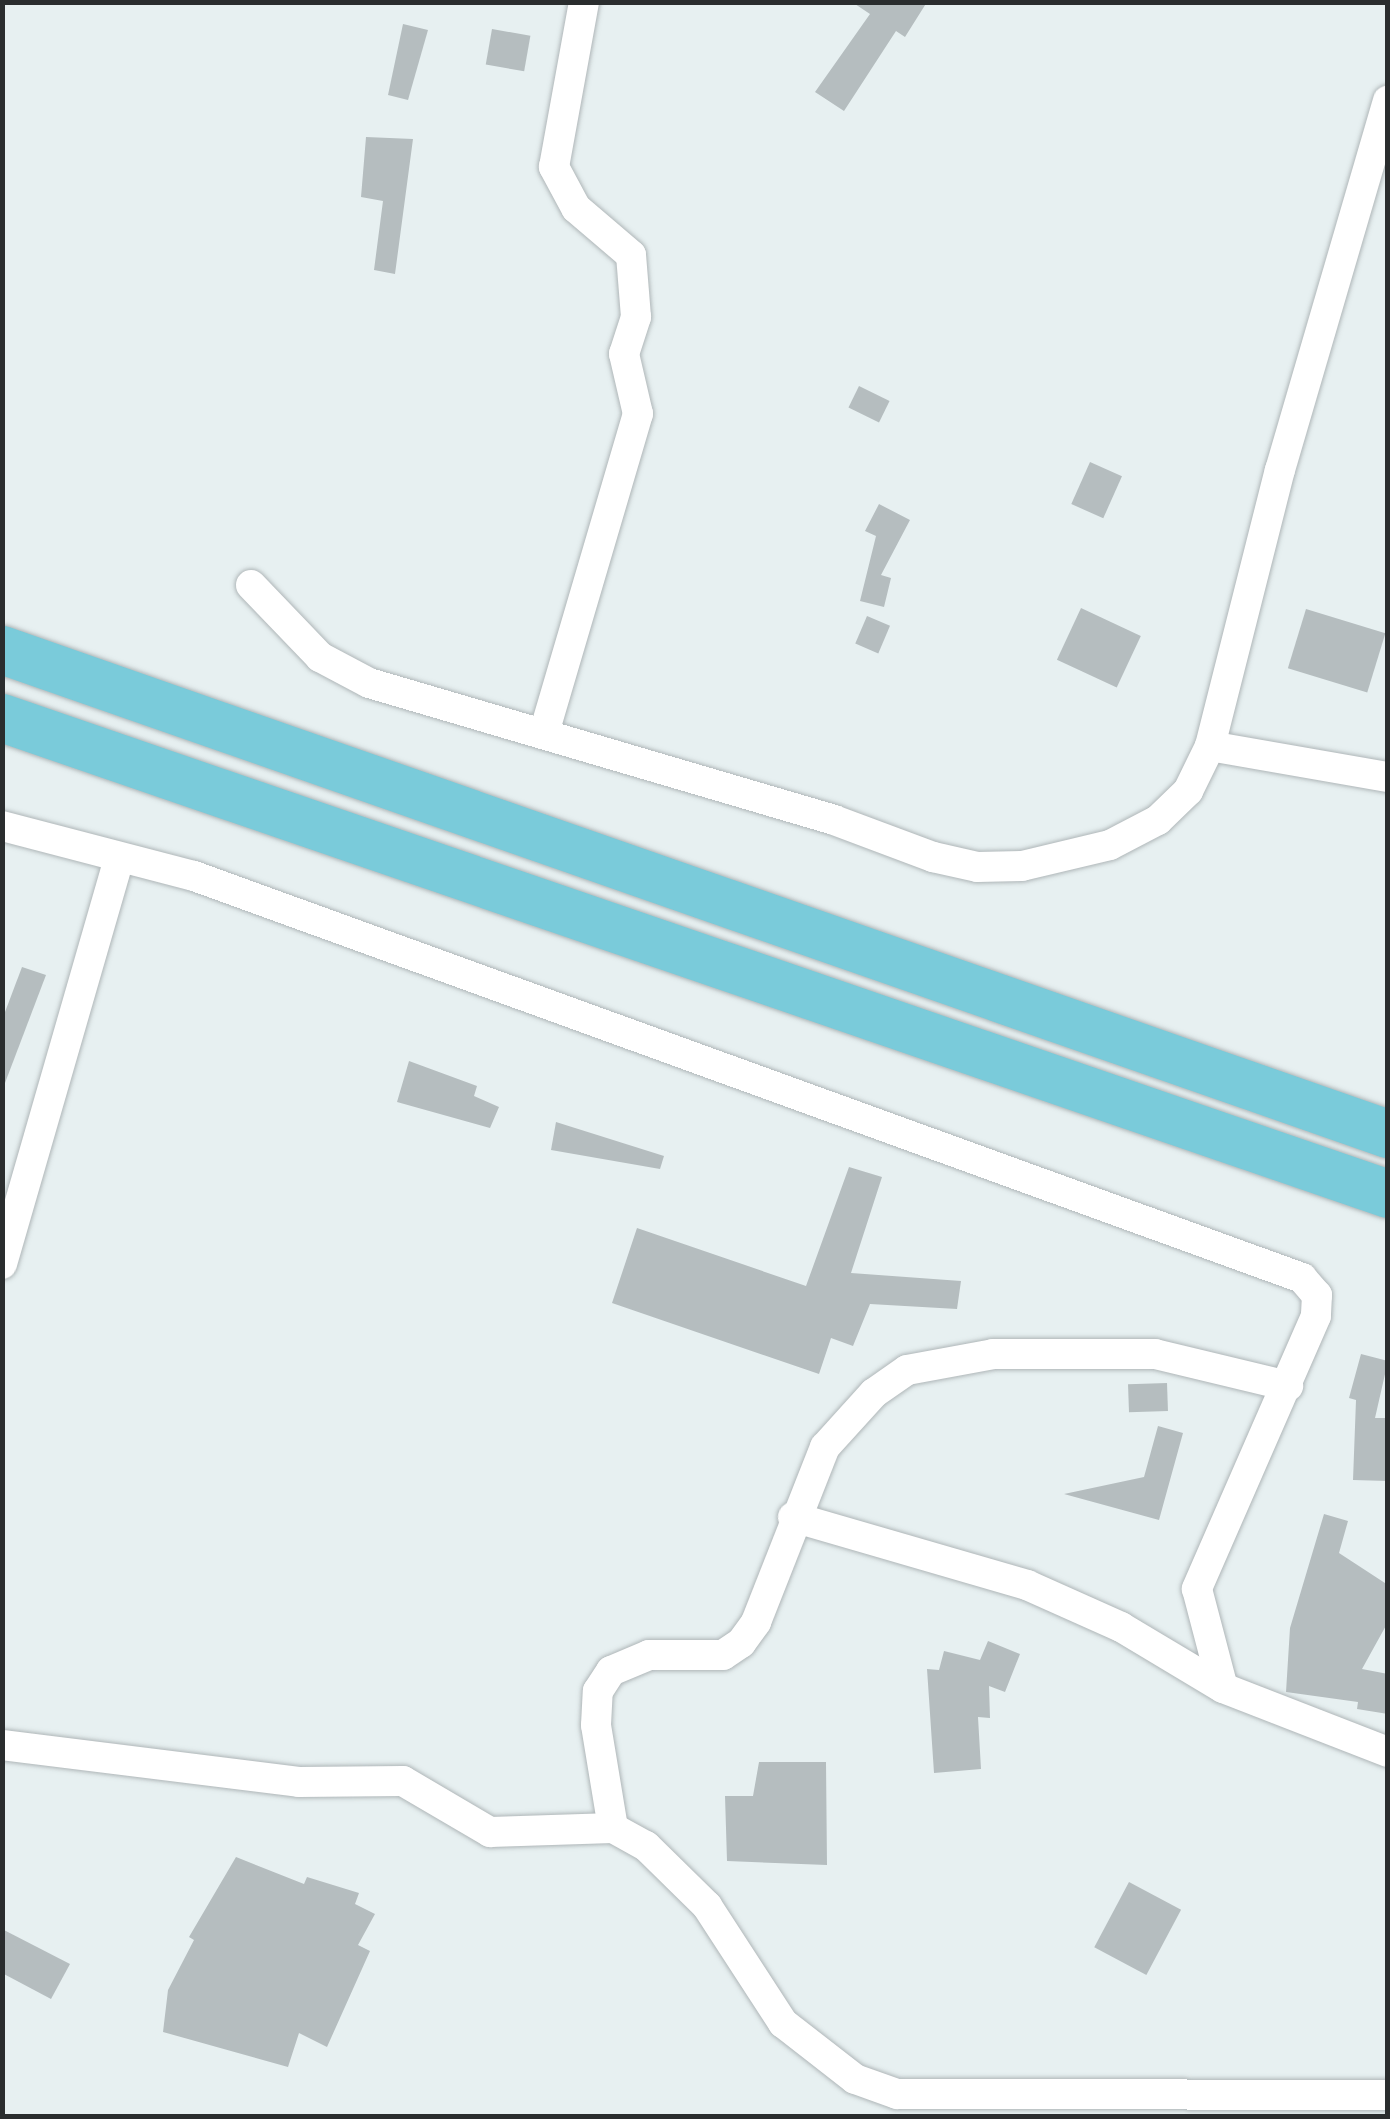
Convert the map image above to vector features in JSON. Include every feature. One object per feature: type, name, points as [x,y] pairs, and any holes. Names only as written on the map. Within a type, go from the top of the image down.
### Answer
[{"type":"main road","points":[[2,650],[1388,1134]]},
{"type":"main road","points":[[2,718],[1388,1194]]},
{"type":"street","points":[[544,733],[638,414],[624,354],[636,317],[631,255],[576,208],[554,167],[584,2]]},
{"type":"street","points":[[251,585],[320,658],[369,683],[977,867],[1056,862],[1110,845],[1158,820],[1188,791],[1210,746],[1280,470],[1388,100]]},
{"type":"street","points":[[1210,746],[1388,777]]},
{"type":"street","points":[[2,826],[194,876],[1292,1272],[1312,1286],[1318,1305],[1288,1386],[1197,1590],[1223,1688]]},
{"type":"street","points":[[2,1264],[119,859]]},
{"type":"street","points":[[613,1828],[596,1725],[598,1691],[611,1671],[649,1655],[699,1659],[723,1656],[741,1643],[756,1622],[794,1517],[841,1428],[907,1370],[942,1360],[1155,1354],[1288,1386]]},
{"type":"street","points":[[794,1517],[1027,1584],[1121,1627],[1223,1688],[1388,1752]]},
{"type":"street","points":[[2,1745],[299,1782],[403,1781],[490,1832],[613,1828],[646,1846],[697,1895],[784,2023],[855,2079],[897,2094],[1388,2095]]},
{"type":"building","points":[[852,2],[927,2],[905,37],[896,31],[844,111],[815,92],[870,14]]},
{"type":"building","points":[[403,24],[428,30],[408,100],[388,95]]},
{"type":"building","points":[[492,29],[530,36],[524,71],[486,64]]},
{"type":"building","points":[[366,137],[413,139],[395,274],[374,270],[383,201],[361,197]]},
{"type":"building","points":[[859,386],[890,401],[879,422],[848,408]]},
{"type":"building","points":[[1090,462],[1122,476],[1103,518],[1071,504]]},
{"type":"building","points":[[879,504],[910,520],[881,575],[891,578],[884,607],[860,601],[876,536],[865,531]]},
{"type":"building","points":[[1081,608],[1141,636],[1117,688],[1057,660]]},
{"type":"building","points":[[1306,609],[1385,633],[1367,693],[1288,668]]},
{"type":"building","points":[[867,616],[890,626],[878,653],[855,644]]},
{"type":"building","points":[[22,967],[46,975],[5,1083],[2,1020]]},
{"type":"building","points":[[409,1061],[477,1086],[474,1096],[499,1107],[490,1128],[397,1102]]},
{"type":"building","points":[[556,1122],[664,1156],[660,1169],[551,1150]]},
{"type":"building","points":[[849,1167],[882,1177],[851,1273],[961,1281],[957,1309],[870,1304],[853,1346],[831,1338],[819,1374],[612,1303],[637,1228],[806,1286]]},
{"type":"building","points":[[1361,1354],[1388,1361],[1375,1418],[1388,1418],[1388,1481],[1353,1480],[1356,1400],[1349,1398]]},
{"type":"building","points":[[1167,1383],[1168,1411],[1129,1412],[1128,1384]]},
{"type":"building","points":[[1158,1426],[1183,1433],[1159,1520],[1064,1494],[1144,1477]]},
{"type":"building","points":[[1324,1514],[1348,1521],[1339,1553],[1388,1585],[1388,1622],[1362,1669],[1388,1674],[1388,1714],[1357,1709],[1358,1702],[1286,1692],[1290,1628]]},
{"type":"building","points":[[988,1641],[1020,1654],[1005,1692],[989,1686],[990,1718],[978,1717],[981,1769],[934,1773],[927,1669],[939,1670],[944,1651],[980,1660]]},
{"type":"building","points":[[759,1762],[826,1762],[827,1865],[727,1861],[725,1796],[753,1796]]},
{"type":"building","points":[[236,1857],[304,1884],[307,1877],[359,1893],[355,1904],[375,1914],[358,1945],[370,1951],[327,2047],[299,2033],[288,2067],[163,2032],[168,1990],[194,1940],[189,1937]]},
{"type":"building","points":[[1129,1882],[1181,1910],[1146,1975],[1094,1947]]},
{"type":"building","points":[[2,1929],[70,1964],[51,1999],[2,1973]]}]
